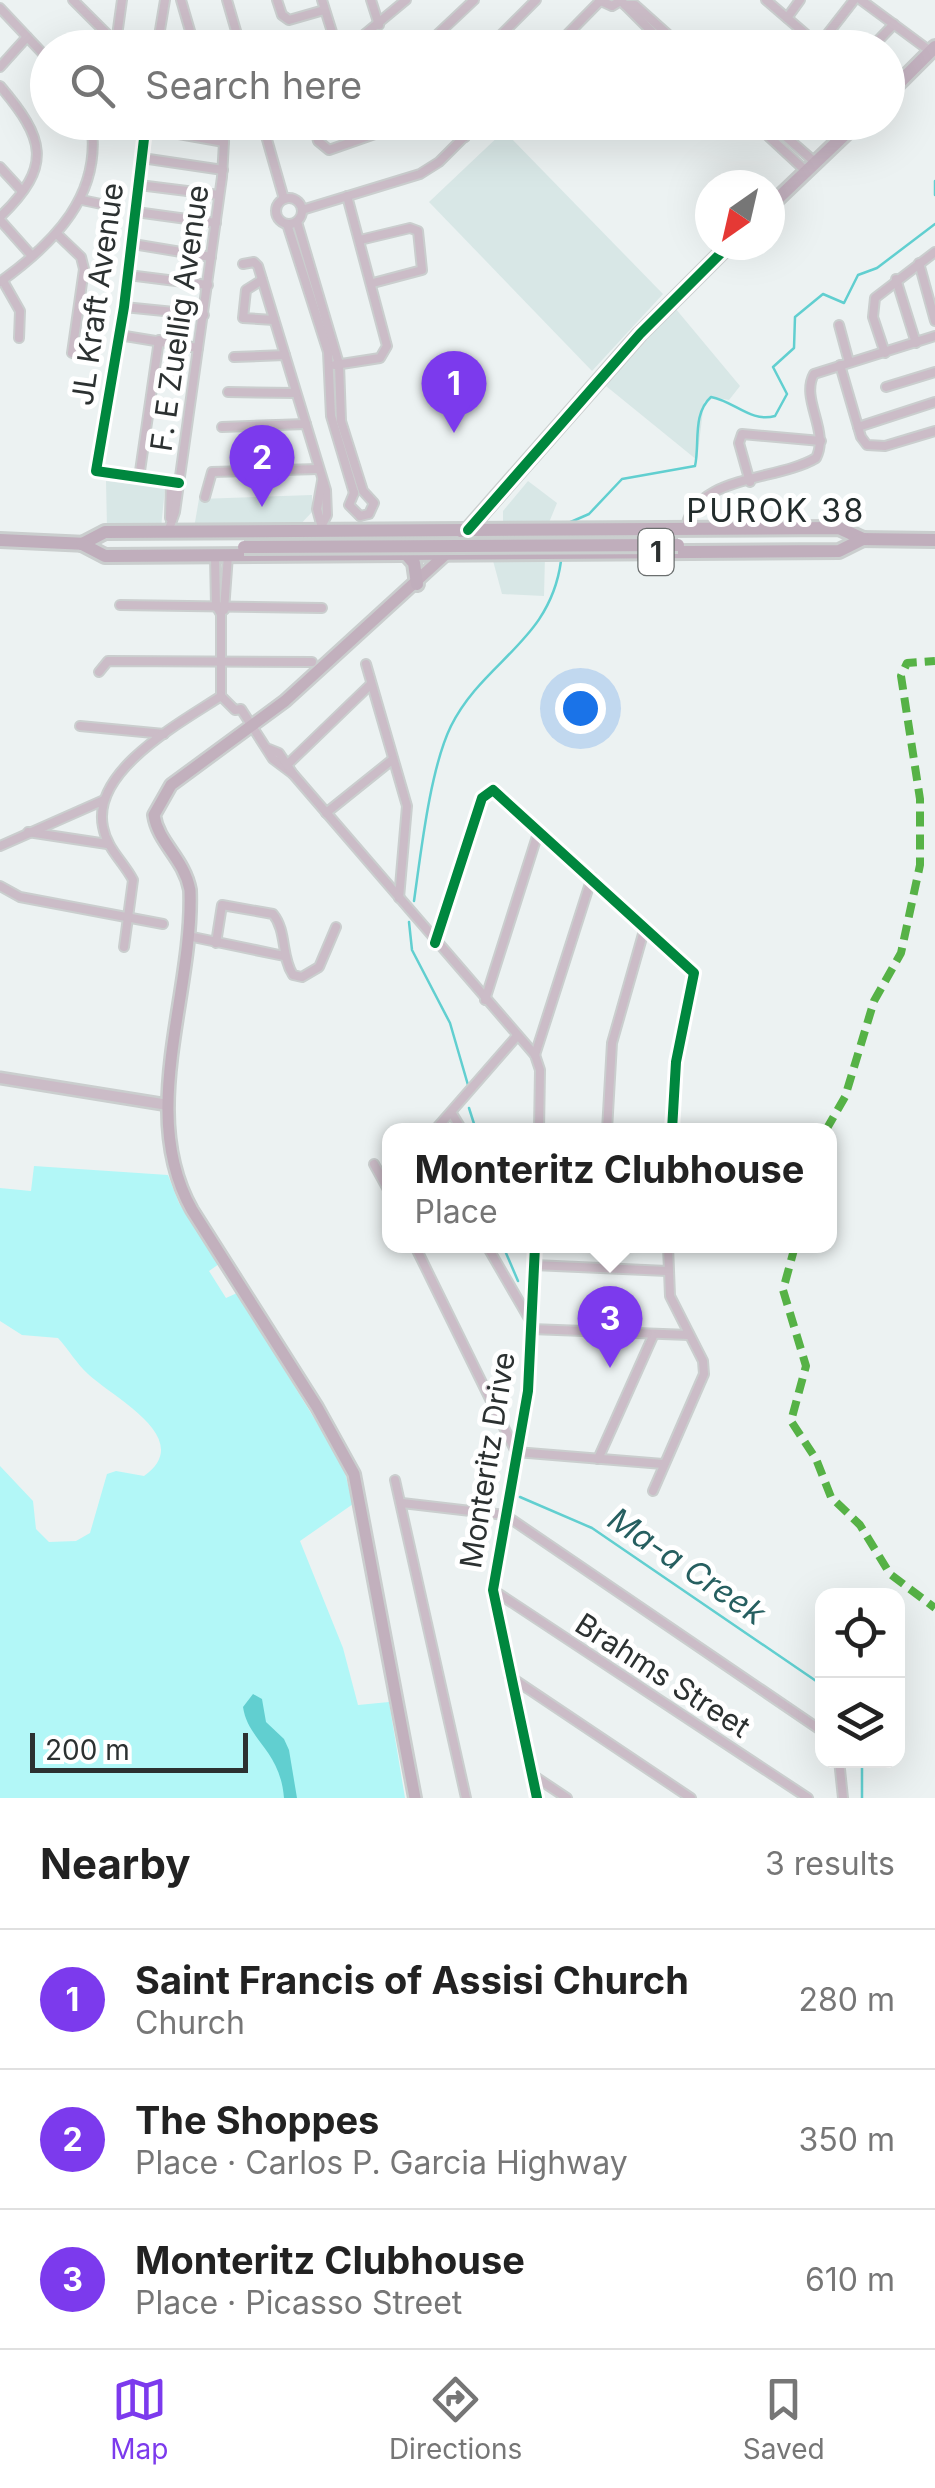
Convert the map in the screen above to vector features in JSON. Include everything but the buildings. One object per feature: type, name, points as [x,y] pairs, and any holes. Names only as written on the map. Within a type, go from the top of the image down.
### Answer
[{"type":"highway","name":"1","points":[[87,544],[105,532],[169,525],[264,531],[360,523],[392,530],[661,529],[681,536]]},
{"type":"highway","points":[[360,523],[361,554]]},
{"type":"highway","points":[[322,528],[322,554]]},
{"type":"highway","points":[[575,529],[575,553]]},
{"type":"highway","points":[[617,529],[617,553]]},
{"type":"highway","points":[[661,529],[662,552]]},
{"type":"highway","points":[[392,530],[414,562],[417,584]]},
{"type":"highway","points":[[406,554],[418,530]]},
{"type":"highway","points":[[500,530],[500,554]]},
{"type":"highway","points":[[536,530],[537,553]]},
{"type":"highway","points":[[264,531],[264,555]]},
{"type":"highway","name":"1","points":[[0,540],[105,548],[681,536],[839,544],[858,540],[935,540]]},
{"type":"highway","name":"1","points":[[87,544],[105,556],[500,554],[839,551],[858,540]]},
{"type":"main road","points":[[905,77],[933,50]]},
{"type":"main road","points":[[785,192],[839,140]]},
{"type":"main road","points":[[415,1798],[354,1474],[318,1407],[182,1194],[173,1163],[168,1105],[187,939],[188,879],[183,862],[156,827],[155,810],[180,778],[250,727],[417,584],[640,334],[713,260]]},
{"type":"street","points":[[73,0],[102,30]]},
{"type":"street","points":[[118,30],[122,0]]},
{"type":"street","points":[[160,30],[165,0]]},
{"type":"street","points":[[181,0],[190,30]]},
{"type":"street","points":[[226,0],[235,30]]},
{"type":"street","points":[[277,0],[282,15],[289,20],[324,10]]},
{"type":"street","points":[[322,0],[331,30]]},
{"type":"street","points":[[370,0],[378,25]]},
{"type":"street","points":[[371,30],[406,0]]},
{"type":"street","points":[[442,30],[474,0]]},
{"type":"street","points":[[506,30],[536,0]]},
{"type":"street","points":[[571,30],[599,0],[608,6],[623,2],[634,6],[662,30]]},
{"type":"street","points":[[766,0],[801,30]]},
{"type":"street","points":[[786,18],[800,0]]},
{"type":"street","points":[[834,30],[858,0],[903,30]]},
{"type":"street","points":[[623,2],[650,30]]},
{"type":"street","points":[[0,8],[30,40]]},
{"type":"street","points":[[888,30],[894,24]]},
{"type":"street","points":[[905,31],[933,50]]},
{"type":"street","points":[[0,66],[27,37]]},
{"type":"street","points":[[0,86],[30,125]]},
{"type":"street","points":[[32,256],[0,218],[34,167],[34,140]]},
{"type":"street","points":[[19,338],[20,311],[2,282],[57,234],[82,200],[90,172],[91,140]]},
{"type":"street","name":"JL Kraft Avenue","points":[[139,478],[96,471],[120,335],[144,140]]},
{"type":"street","points":[[215,140],[224,142]]},
{"type":"street","points":[[267,140],[284,199],[276,213],[287,224],[334,365]]},
{"type":"street","points":[[318,140],[328,150],[357,140]]},
{"type":"street","points":[[302,210],[420,174],[461,140]]},
{"type":"street","points":[[776,140],[811,167]]},
{"type":"street","points":[[786,140],[811,167]]},
{"type":"street","name":"F. E Zuellig Avenue","points":[[169,525],[204,316],[224,142]]},
{"type":"street","points":[[142,158],[222,170]]},
{"type":"street","points":[[0,167],[22,190]]},
{"type":"street","points":[[139,186],[219,194]]},
{"type":"street","points":[[334,365],[386,353],[373,283],[347,196]]},
{"type":"street","points":[[284,199],[296,200],[302,210]]},
{"type":"street","points":[[82,200],[106,205]]},
{"type":"street","points":[[302,210],[297,222],[334,365],[331,416],[359,492],[374,503],[360,523],[349,505],[359,492]]},
{"type":"street","points":[[136,212],[216,223]]},
{"type":"street","points":[[287,224],[297,222]]},
{"type":"street","points":[[360,240],[410,228],[418,232],[422,270],[373,283]]},
{"type":"street","points":[[57,234],[81,257],[84,269],[72,353]]},
{"type":"street","points":[[133,244],[211,257]]},
{"type":"street","points":[[885,352],[872,311],[875,298],[935,252]]},
{"type":"street","points":[[243,264],[256,262],[306,424],[328,509],[322,528]]},
{"type":"street","points":[[918,263],[932,295],[935,321]]},
{"type":"street","points":[[128,275],[208,285]]},
{"type":"street","points":[[262,280],[247,288],[243,318],[274,320]]},
{"type":"street","points":[[896,280],[916,342]]},
{"type":"street","points":[[124,307],[204,316]]},
{"type":"street","points":[[839,324],[863,441],[877,447],[935,431]]},
{"type":"street","points":[[120,335],[198,348]]},
{"type":"street","points":[[681,536],[700,499],[812,460],[820,440],[810,380],[814,374],[935,336]]},
{"type":"street","points":[[159,340],[139,478],[175,483]]},
{"type":"street","points":[[234,358],[285,355]]},
{"type":"street","points":[[886,388],[935,372]]},
{"type":"street","points":[[228,392],[296,393]]},
{"type":"street","points":[[858,427],[935,402]]},
{"type":"street","points":[[222,427],[306,424]]},
{"type":"street","points":[[750,482],[739,442],[742,434],[820,440]]},
{"type":"street","points":[[206,497],[206,478],[212,472],[319,469]]},
{"type":"street","points":[[222,555],[215,593],[222,609]]},
{"type":"street","points":[[222,555],[228,594],[222,609],[222,696],[235,710],[241,709],[250,720],[250,727],[535,1056],[540,1070],[539,1123]]},
{"type":"street","points":[[215,593],[228,594]]},
{"type":"street","points":[[120,605],[322,608]]},
{"type":"street","points":[[99,672],[108,661],[312,662]]},
{"type":"street","points":[[366,664],[408,818],[399,899]]},
{"type":"street","points":[[285,766],[370,685]]},
{"type":"street","points":[[124,947],[133,880],[108,844],[102,823],[104,800],[126,766],[164,734],[222,696]]},
{"type":"street","points":[[80,726],[164,734]]},
{"type":"street","points":[[326,813],[392,760]]},
{"type":"street","points":[[435,943],[482,798],[489,790],[539,830],[689,966],[696,979],[676,1062],[672,1123]]},
{"type":"street","points":[[0,846],[104,800]]},
{"type":"street","points":[[485,1000],[539,830]]},
{"type":"street","points":[[28,832],[108,844]]},
{"type":"street","points":[[535,1056],[592,877]]},
{"type":"street","points":[[0,886],[20,897],[164,924]]},
{"type":"street","points":[[214,943],[218,908],[239,908],[276,917],[284,956],[293,976],[308,976],[324,959],[336,927]]},
{"type":"street","points":[[606,1123],[612,1043],[645,927]]},
{"type":"street","points":[[187,939],[284,956]]},
{"type":"street","points":[[441,1123],[517,1036]]},
{"type":"street","points":[[0,1078],[168,1105]]},
{"type":"street","points":[[451,1112],[458,1123]]},
{"type":"street","points":[[374,1164],[382,1176]]},
{"type":"street","points":[[419,1253],[516,1452],[663,1464]]},
{"type":"street","points":[[491,1253],[531,1326],[652,1336],[690,1335]]},
{"type":"street","name":"Monteritz Drive","points":[[535,1253],[530,1374],[492,1590],[536,1798]]},
{"type":"street","points":[[653,1491],[704,1374],[703,1360],[670,1296],[668,1253]]},
{"type":"street","points":[[534,1266],[667,1271]]},
{"type":"street","points":[[598,1459],[652,1336]]},
{"type":"street","points":[[395,1480],[466,1798]]},
{"type":"street","points":[[402,1503],[506,1515],[815,1726]]},
{"type":"street","name":"Brahms Street","points":[[492,1590],[808,1798]]},
{"type":"street","points":[[508,1676],[692,1798]]},
{"type":"street","points":[[840,1768],[843,1798]]},
{"type":"street","points":[[531,1774],[567,1798]]},
{"type":"shaded area","points":[[494,140],[513,140],[663,294],[592,371],[429,202]]},
{"type":"shaded area","points":[[675,308],[740,386],[729,400],[711,397],[704,402],[697,460],[606,386]]},
{"type":"shaded area","points":[[106,481],[165,488],[161,528],[107,528]]},
{"type":"shaded area","points":[[528,481],[557,503],[548,525],[503,525],[503,511]]},
{"type":"shaded area","points":[[312,495],[312,512],[297,528],[194,528],[199,499]]},
{"type":"shaded area","points":[[545,556],[544,596],[502,594],[492,557]]},
{"type":"shaded area","points":[[34,1166],[168,1175],[179,1203],[219,1264],[209,1271],[226,1298],[237,1293],[343,1465],[353,1504],[300,1541],[343,1648],[358,1705],[389,1702],[405,1798],[0,1798],[0,1466],[33,1501],[36,1529],[49,1542],[76,1541],[90,1533],[107,1474],[116,1471],[144,1476],[158,1462],[161,1448],[146,1420],[88,1374],[58,1338],[22,1335],[0,1321],[0,1188],[31,1191]]},
{"type":"shaded area","points":[[253,1694],[262,1699],[266,1722],[284,1739],[289,1750],[297,1798],[284,1798],[277,1768],[246,1719],[243,1707]]},
{"type":"waterway","name":"Ma-a Creek","points":[[935,181],[935,195]]},
{"type":"waterway","name":"Ma-a Creek","points":[[566,524],[589,514],[622,479],[695,466],[701,412],[711,397],[758,417],[775,416],[787,394],[773,367],[794,348],[795,317],[823,294],[844,303],[858,275],[877,268],[935,224]]},
{"type":"waterway","name":"Ma-a Creek","points":[[414,901],[432,787],[451,726],[465,703],[544,612],[561,561]]},
{"type":"waterway","name":"Ma-a Creek","points":[[409,922],[412,950],[450,1023],[468,1085]]},
{"type":"waterway","name":"Ma-a Creek","points":[[469,1108],[474,1123]]},
{"type":"waterway","name":"Ma-a Creek","points":[[506,1253],[518,1281]]},
{"type":"waterway","name":"Ma-a Creek","points":[[520,1497],[592,1528],[815,1680]]},
{"type":"waterway","name":"Ma-a Creek","points":[[862,1768],[862,1798]]},
{"type":"marked path","points":[[830,1123],[845,1097],[874,1001],[901,953],[920,865],[920,799],[901,676],[907,663],[935,661]]},
{"type":"marked path","points":[[793,1253],[783,1290],[806,1366],[791,1421],[816,1459],[831,1497],[860,1525],[890,1574],[935,1608]]},
{"type":"cycle path","points":[[144,140],[124,307],[96,471],[179,483]]},
{"type":"cycle path","points":[[468,530],[640,334],[714,260]]},
{"type":"cycle path","points":[[435,943],[482,798],[493,790],[694,973],[676,1062],[672,1123]]},
{"type":"cycle path","points":[[535,1253],[528,1391],[493,1590],[537,1798]]},
{"type":"place","name":"Saint Francis of Assisi Church","points":[[454,433]]},
{"type":"place","name":"The Shoppes","points":[[262,507]]},
{"type":"place","name":"Monteritz Clubhouse","points":[[610,1368]]},
{"type":"district","name":"PUROK 38","points":[[776,510]]}]
